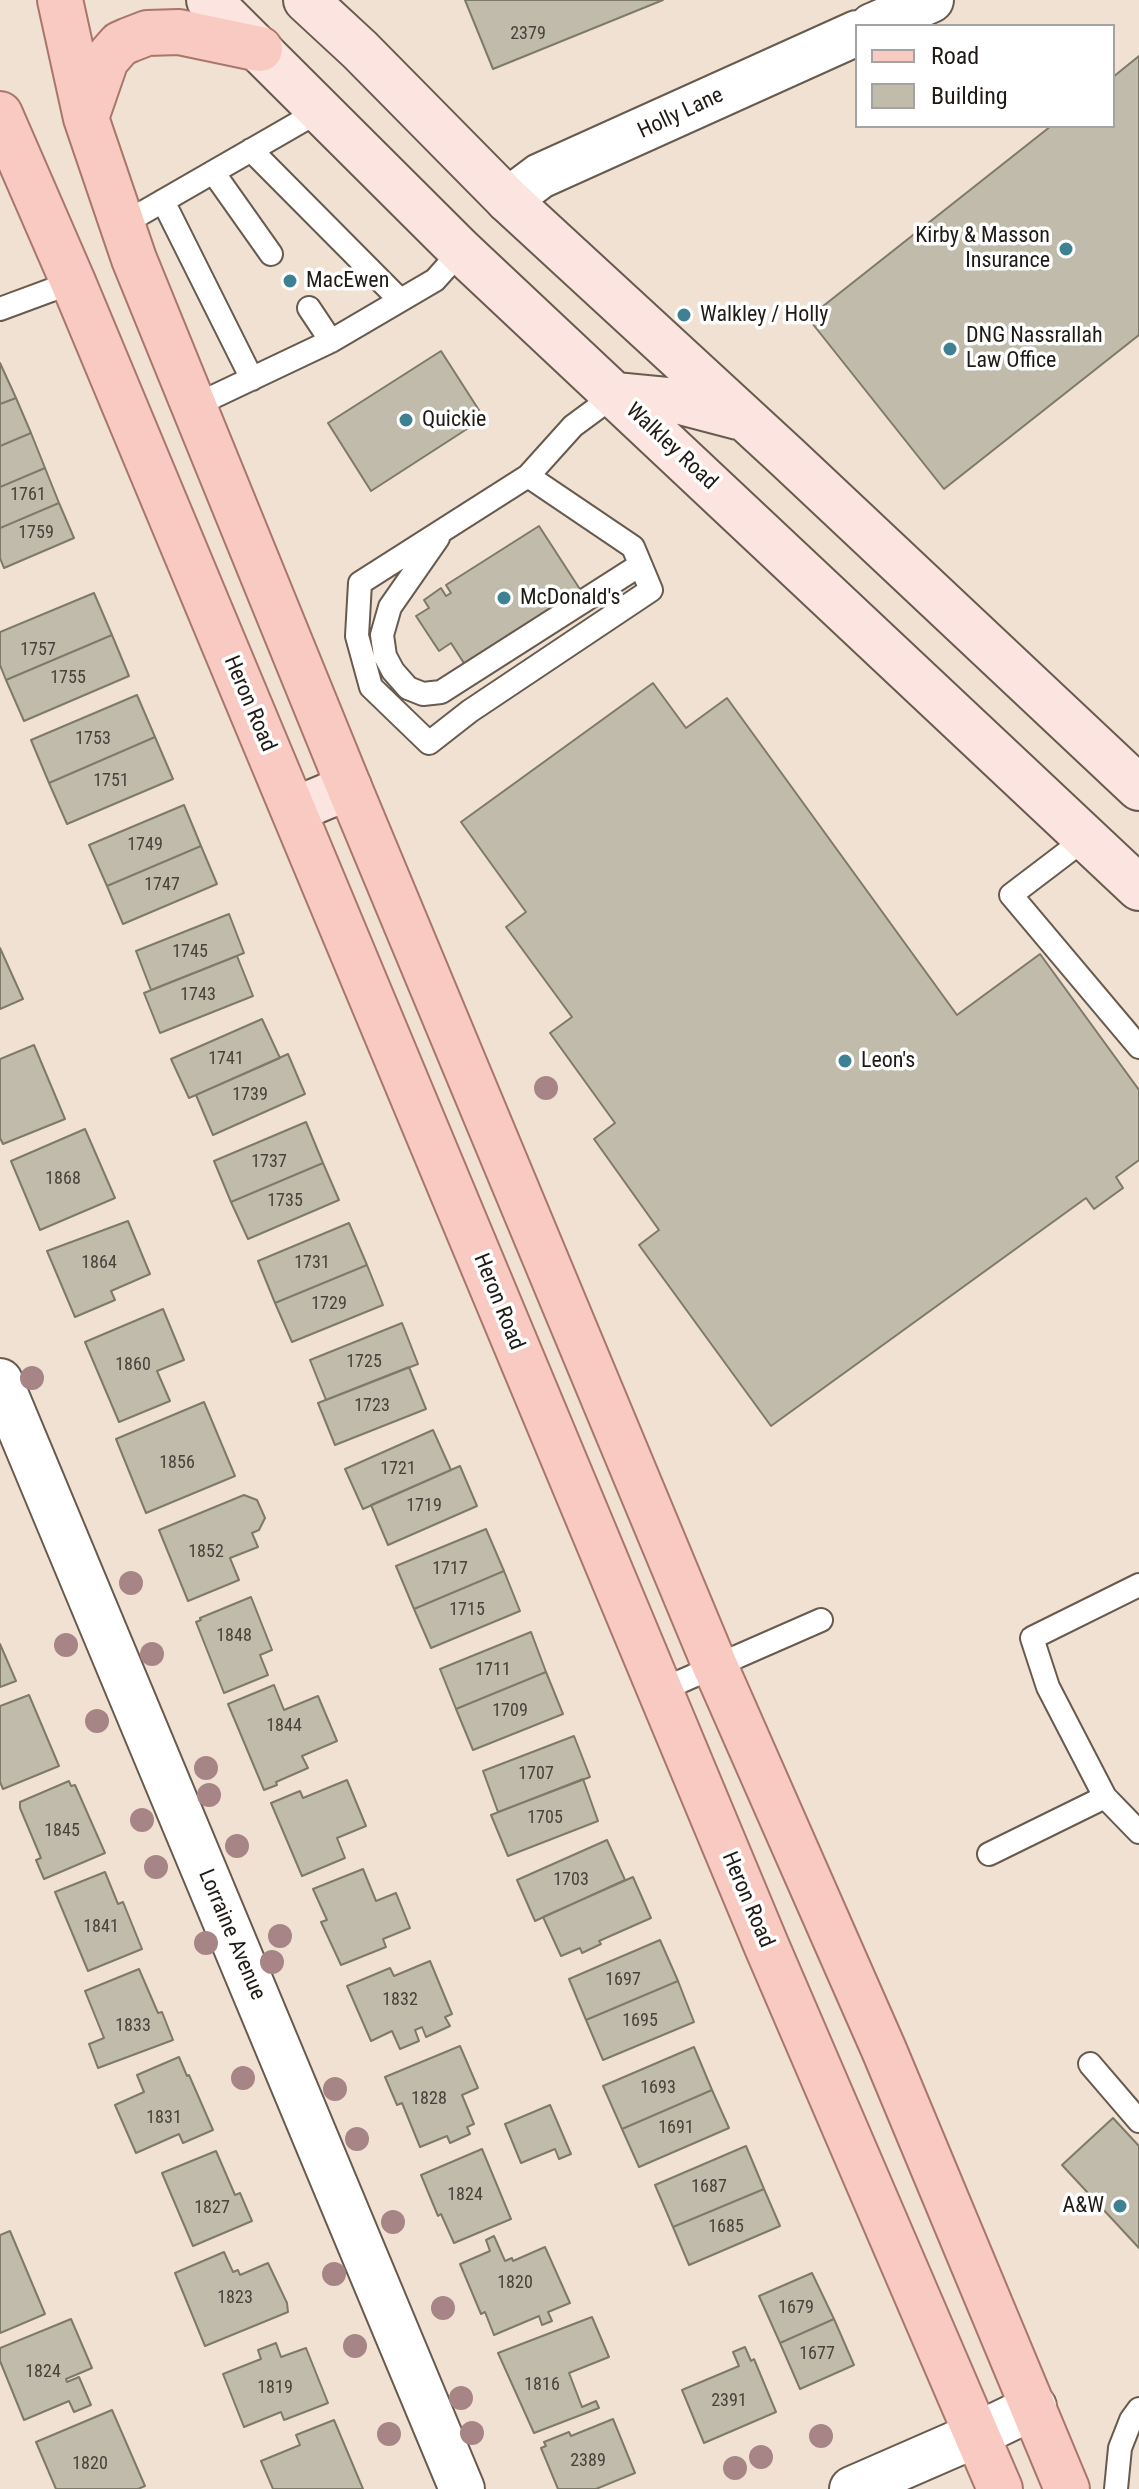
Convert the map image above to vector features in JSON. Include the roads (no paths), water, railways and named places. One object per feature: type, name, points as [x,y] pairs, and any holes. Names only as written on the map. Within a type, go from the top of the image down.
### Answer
[{"type":"main road","points":[[60,0],[86,118],[134,259],[349,787],[715,1666],[884,2050],[1067,2489]]},
{"type":"main road","name":"Walkley Road","points":[[209,0],[461,251],[1139,888]]},
{"type":"main road","points":[[306,0],[360,50],[508,200],[1139,788]]},
{"type":"main road","points":[[86,118],[106,60],[120,44],[129,40],[147,33],[179,32],[260,49]]},
{"type":"main road","name":"Heron Road","points":[[0,114],[294,810],[659,1691],[1000,2489]]},
{"type":"main road","points":[[461,251],[508,200]]},
{"type":"main road","points":[[615,395],[677,401],[743,418]]},
{"type":"main road","points":[[294,810],[349,787]]},
{"type":"street","points":[[877,24],[931,0]]},
{"type":"street","name":"Holly Lane","points":[[508,200],[540,176],[855,34]]},
{"type":"street","name":"Lorraine Avenue","points":[[0,1381],[462,2489]]},
{"type":"street","points":[[852,2489],[1034,2407]]},
{"type":"lane","points":[[123,224],[321,110]]},
{"type":"lane","points":[[251,150],[400,300]]},
{"type":"lane","points":[[213,172],[271,254]]},
{"type":"lane","points":[[163,201],[252,379]]},
{"type":"lane","points":[[194,406],[331,341],[435,280],[461,251]]},
{"type":"lane","points":[[0,309],[73,282]]},
{"type":"lane","points":[[309,308],[331,341]]},
{"type":"lane","points":[[528,476],[633,547],[651,590],[470,711],[429,743],[371,687],[357,636],[360,583],[528,476],[573,426],[615,395]]},
{"type":"lane","points":[[443,530],[390,607],[382,635],[385,656],[393,671],[408,688],[423,694],[441,692],[640,565]]},
{"type":"lane","points":[[1086,838],[1011,895],[1139,1047]]},
{"type":"lane","points":[[1139,1585],[1032,1638],[1048,1687],[1105,1797],[1139,1832]]},
{"type":"lane","points":[[659,1691],[821,1620]]},
{"type":"lane","points":[[989,1854],[1105,1797]]},
{"type":"lane","points":[[1090,2064],[1139,2121]]},
{"type":"lane","points":[[1116,2489],[1120,2448],[1139,2409]]},
{"type":"place","name":"Kirby & Masson Insurance","points":[[1066,249]]},
{"type":"place","name":"MacEwen","points":[[290,281]]},
{"type":"place","name":"Walkley / Holly","points":[[684,315]]},
{"type":"place","name":"DNG Nassrallah Law Office","points":[[950,349]]},
{"type":"place","name":"Quickie","points":[[406,420]]},
{"type":"place","name":"McDonald's","points":[[504,598]]},
{"type":"place","name":"Leon's","points":[[845,1061]]},
{"type":"place","name":"A&W","points":[[1120,2206]]}]
